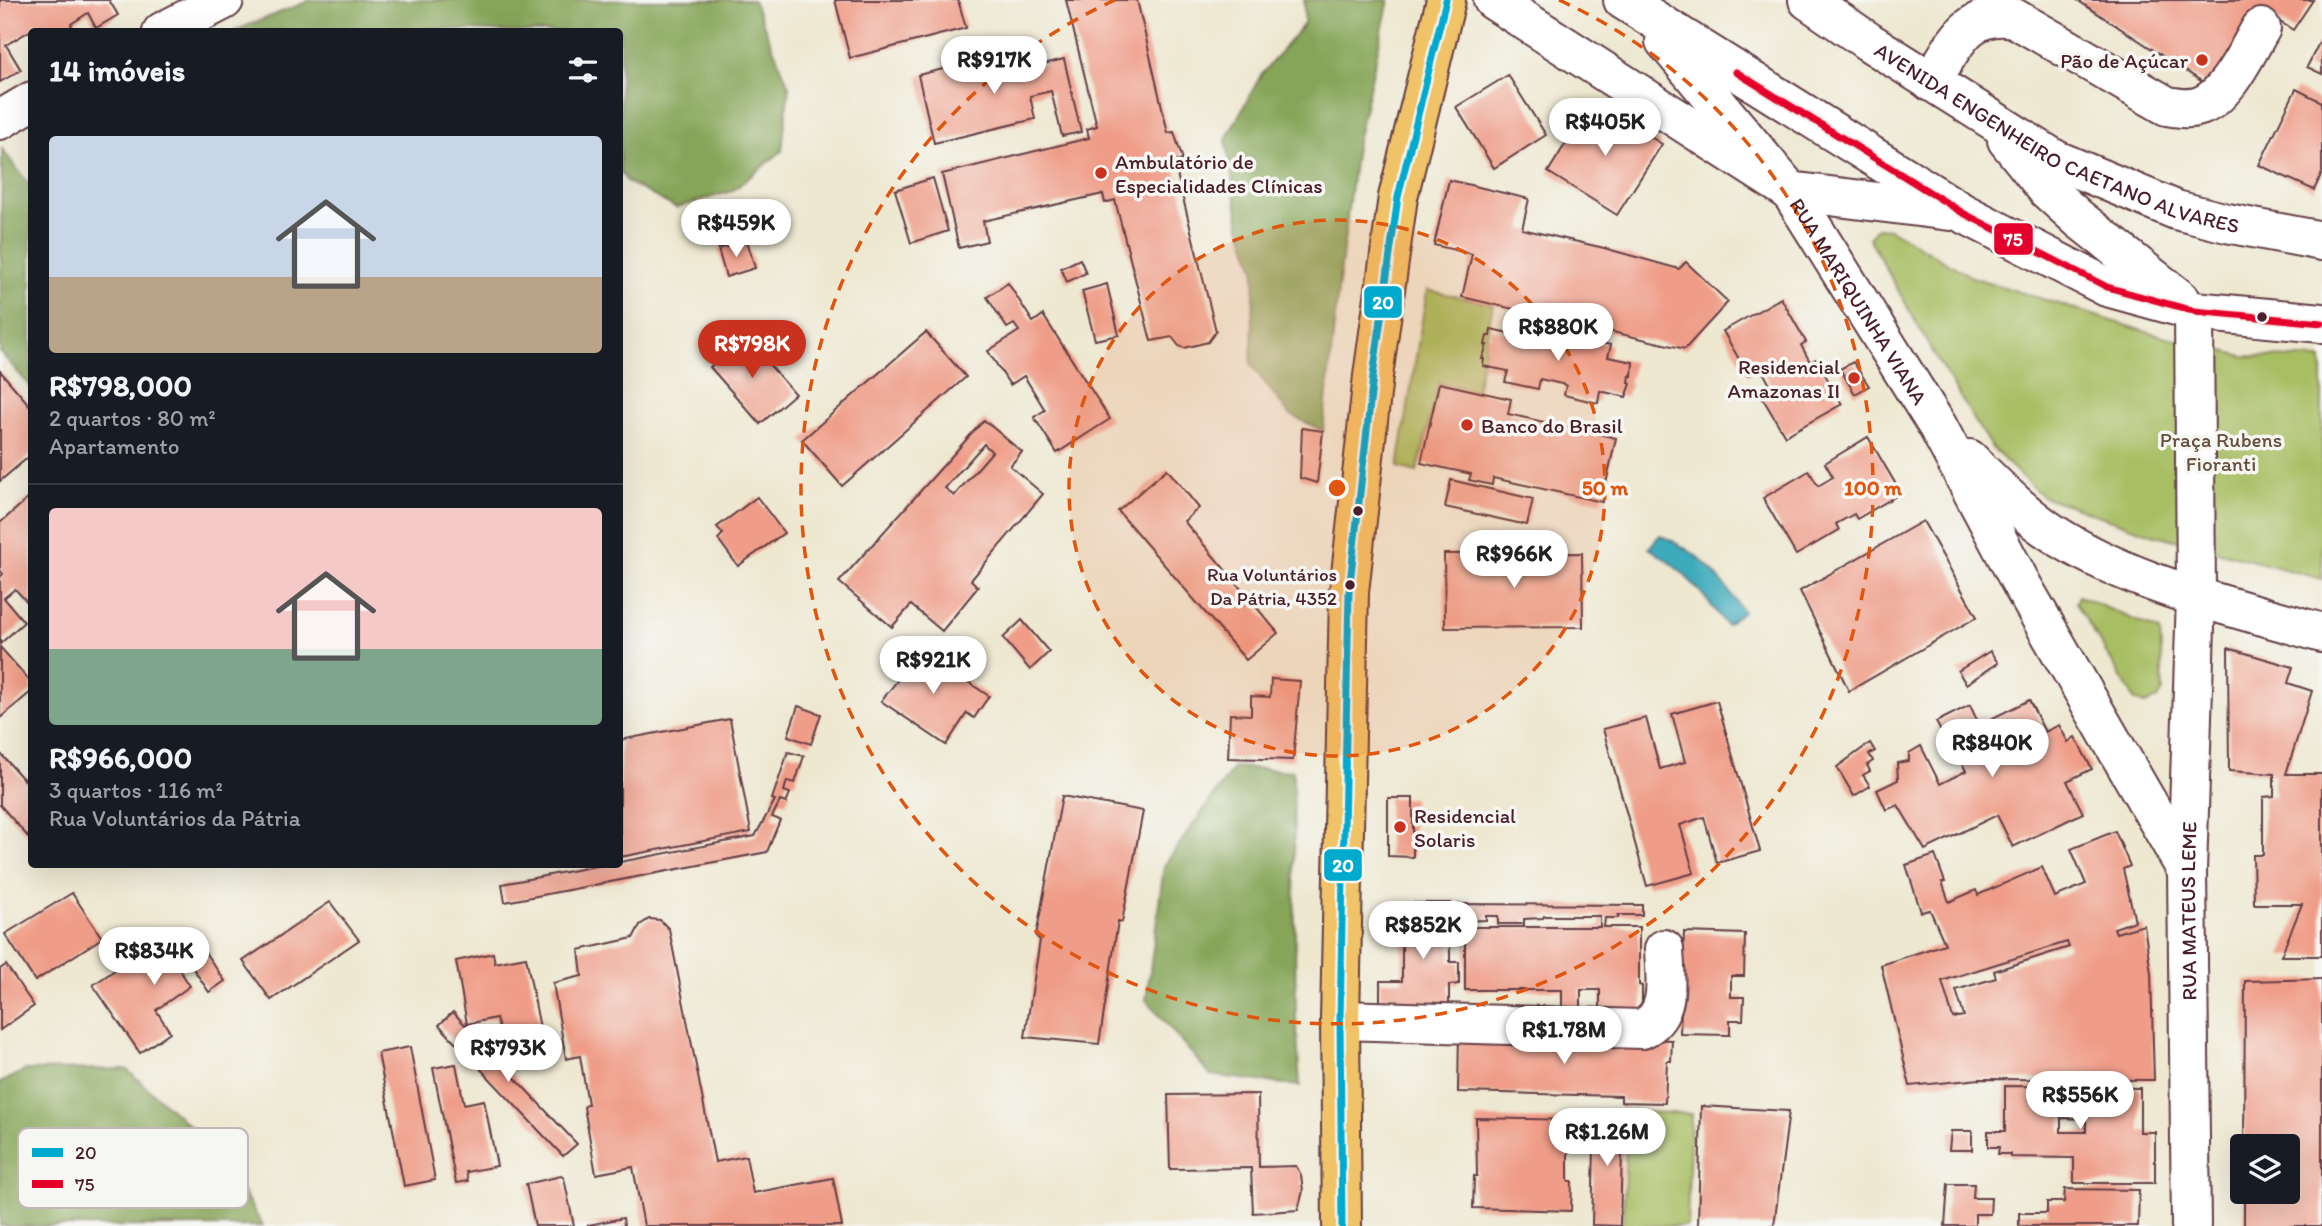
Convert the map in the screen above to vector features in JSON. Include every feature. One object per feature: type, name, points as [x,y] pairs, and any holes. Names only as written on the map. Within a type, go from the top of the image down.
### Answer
[{"type":"main road","points":[[1342,1226],[1340,1020],[1348,606],[1357,510],[1398,197],[1446,0]]},
{"type":"street","points":[[170,28],[224,0]]},
{"type":"street","name":"RUA MARIQUINHA VIANA","points":[[1493,0],[1790,191],[1938,427],[2023,587],[2187,871]]},
{"type":"street","name":"AVENIDA ENGENHEIRO CAETANO ALVARES","points":[[1808,0],[1931,82],[2056,160],[2176,210],[2227,223],[2322,241]]},
{"type":"street","points":[[1633,7],[1790,191],[1963,213]]},
{"type":"street","points":[[1633,7],[1963,213],[2106,287],[2194,311],[2322,323]]},
{"type":"street","points":[[1931,82],[1964,32],[1978,21],[1997,15],[2014,18],[2167,106],[2186,109],[2202,106],[2219,94],[2261,28]]},
{"type":"street","points":[[0,120],[28,103]]},
{"type":"street","points":[[1990,120],[2048,190],[2079,219],[2194,311]]},
{"type":"street","points":[[2194,311],[2196,596]]},
{"type":"street","name":"RUA MARIQUINHA VIANA","points":[[1938,427],[2004,494],[2060,538],[2124,572],[2322,633]]},
{"type":"street","name":"RUA MATEUS LEME","points":[[2191,1226],[2187,871],[2196,596]]},
{"type":"street","points":[[1340,1020],[1642,1029],[1657,1017],[1666,995],[1664,949]]},
{"type":"green space","points":[[311,0],[753,0],[789,86],[782,151],[732,191],[676,208],[627,182],[623,176],[623,28],[241,28]]},
{"type":"green space","points":[[1304,0],[1389,0],[1356,146],[1323,431],[1289,414],[1251,365],[1255,269],[1240,226],[1226,139],[1261,75],[1304,24]]},
{"type":"green space","points":[[2,149],[28,183],[28,384],[0,352]]},
{"type":"green space","name":"Praça Rubens Fioranti","points":[[1877,228],[1890,229],[1972,277],[2147,332],[2243,356],[2322,359],[2322,579],[2152,534],[2042,496],[1991,447],[1935,356],[1869,238]]},
{"type":"green space","points":[[1427,290],[1493,304],[1476,391],[1439,383],[1417,472],[1398,467]]},
{"type":"green space","points":[[2079,596],[2160,631],[2163,691],[2158,698],[2146,705],[2135,700],[2076,603]]},
{"type":"green space","points":[[1234,767],[1293,771],[1296,1017],[1300,1086],[1210,1075],[1146,1000],[1164,866]]},
{"type":"green space","points":[[126,1069],[192,1128],[18,1128],[18,1208],[248,1208],[248,1201],[263,1226],[0,1226],[0,1083],[26,1070]]},
{"type":"green space","points":[[1627,1111],[1691,1114],[1687,1226],[1623,1226]]},
{"type":"water","points":[[1660,535],[1687,549],[1708,566],[1743,612],[1726,625],[1692,582],[1649,548]]},
{"type":"building","points":[[0,0],[109,0],[118,15],[96,28],[88,13],[71,24],[73,28],[28,28],[28,32],[6,45],[21,70],[0,82]]},
{"type":"building","points":[[835,0],[958,0],[966,28],[850,58]]},
{"type":"building","name":"Ambulatório de Especialidades Clínicas","points":[[1066,0],[1137,0],[1168,133],[1174,132],[1183,160],[1174,162],[1216,331],[1208,342],[1184,348],[1172,337],[1151,341],[1115,200],[1105,203],[1103,194],[983,221],[987,241],[959,248],[942,174],[1089,138],[1087,129],[1097,126]]},
{"type":"building","name":"Pão de Açúcar","points":[[2077,0],[2313,0],[2293,30],[2266,13],[2215,90]]},
{"type":"building","points":[[2322,37],[2322,74],[2307,67]]},
{"type":"building","points":[[1019,51],[1023,69],[1064,59],[1081,132],[1062,136],[1051,91],[1030,96],[1035,119],[934,143],[918,75]]},
{"type":"building","points":[[1508,75],[1546,135],[1494,168],[1456,107]]},
{"type":"building","points":[[2296,89],[2322,102],[2322,173],[2314,190],[2259,165]]},
{"type":"building","points":[[1592,101],[1662,144],[1617,215],[1548,172]]},
{"type":"building","points":[[933,178],[948,231],[911,243],[895,190]]},
{"type":"building","points":[[1449,180],[1529,199],[1522,229],[1679,269],[1686,262],[1728,302],[1685,349],[1462,297],[1472,254],[1434,245]]},
{"type":"building","points":[[747,241],[755,268],[726,277],[718,249]]},
{"type":"building","points":[[1080,259],[1086,273],[1067,282],[1061,268]]},
{"type":"building","points":[[1008,283],[1033,322],[1043,315],[1110,419],[1057,453],[1034,417],[1045,410],[1024,376],[1010,385],[988,351],[1019,331],[1014,324],[1007,328],[987,297]]},
{"type":"building","points":[[1107,284],[1119,335],[1095,340],[1082,291]]},
{"type":"building","points":[[1781,298],[1806,342],[1801,345],[1810,362],[1816,359],[1842,404],[1785,436],[1759,392],[1770,385],[1761,368],[1748,375],[1723,331]]},
{"type":"building","points":[[1519,326],[1552,332],[1551,338],[1574,342],[1575,338],[1611,345],[1608,357],[1633,362],[1631,384],[1626,397],[1600,391],[1598,403],[1564,395],[1566,385],[1540,379],[1538,389],[1505,382],[1508,371],[1483,366],[1487,336],[1490,336],[1491,329],[1517,335]]},
{"type":"building","points":[[926,332],[966,377],[842,486],[802,440]]},
{"type":"building","points":[[745,337],[795,394],[760,424],[710,367]]},
{"type":"building","name":"Residencial Amazonas II","points":[[1853,362],[1869,386],[1855,394],[1840,369]]},
{"type":"building","points":[[0,371],[28,403],[28,457],[0,481]]},
{"type":"building","points":[[1439,383],[1511,399],[1508,414],[1616,438],[1602,502],[1493,478],[1492,485],[1469,480],[1471,474],[1421,463]]},
{"type":"building","points":[[984,420],[1022,452],[1010,466],[1043,494],[971,580],[978,587],[942,631],[911,605],[892,627],[839,582]],"holes":[[[984,444],[992,452],[954,496],[945,488]]]},
{"type":"building","points":[[1302,428],[1323,431],[1317,483],[1300,478]]},
{"type":"building","points":[[1868,437],[1901,493],[1857,519],[1854,514],[1836,524],[1839,530],[1796,555],[1763,498],[1809,471],[1818,486],[1833,477],[1825,463]]},
{"type":"building","points":[[1167,469],[1199,508],[1184,521],[1278,633],[1246,660],[1118,511]]},
{"type":"building","points":[[1451,480],[1533,499],[1527,525],[1445,507]]},
{"type":"building","points":[[757,497],[784,533],[738,566],[718,539],[723,534],[717,527]]},
{"type":"building","points":[[28,498],[28,603],[15,589],[4,598],[24,622],[0,644],[0,577],[3,574],[0,570],[0,523]]},
{"type":"building","points":[[1923,521],[1977,617],[1849,691],[1800,591]]},
{"type":"building","points":[[1582,553],[1583,627],[1445,628],[1444,554]]},
{"type":"building","points":[[1022,620],[1049,652],[1030,670],[1003,638]]},
{"type":"building","points":[[912,645],[989,696],[974,718],[967,713],[946,745],[881,701],[905,671],[897,666]]},
{"type":"building","points":[[0,647],[28,678],[28,694],[0,718]]},
{"type":"building","points":[[2228,648],[2293,667],[2288,683],[2312,691],[2286,774],[2322,774],[2322,956],[2281,956],[2302,904],[2254,904],[2253,855],[2263,855],[2263,797],[2274,796],[2274,774],[2229,771]]},
{"type":"building","points":[[1990,651],[1998,663],[1966,684],[1958,671]]},
{"type":"building","points":[[1271,679],[1300,681],[1293,760],[1228,758],[1230,714],[1251,715],[1251,696],[1270,697]]},
{"type":"building","points":[[2029,700],[2045,732],[2059,725],[2068,742],[2075,737],[2092,769],[2067,781],[2083,813],[2013,847],[1997,815],[1925,850],[1898,805],[1886,810],[1877,790],[1898,780],[1897,763],[1909,761],[1909,753],[1921,746],[1940,784],[1966,771],[1951,741],[1947,743],[1936,722],[1970,705],[1979,725]]},
{"type":"building","points":[[1717,701],[1760,851],[1717,863],[1704,817],[1680,825],[1694,873],[1647,886],[1603,729],[1646,718],[1660,769],[1685,762],[1672,714]]},
{"type":"building","points":[[798,706],[821,714],[811,744],[788,736]]},
{"type":"building","points":[[730,719],[751,832],[623,856],[623,739]]},
{"type":"building","points":[[1870,743],[1875,751],[1869,754],[1873,761],[1867,765],[1870,771],[1863,775],[1870,786],[1854,796],[1837,767]]},
{"type":"building","points":[[788,752],[804,756],[795,783],[787,781],[784,791],[790,793],[786,803],[780,801],[772,817],[780,820],[767,852],[505,902],[502,884],[586,868],[623,868],[623,861],[755,836],[775,800],[772,799]]},
{"type":"building","points":[[0,753],[24,780],[28,776],[28,837],[0,805]]},
{"type":"building","points":[[1062,796],[1143,811],[1122,922],[1118,921],[1099,1044],[1025,1037],[1040,940],[1036,936]]},
{"type":"building","name":"Residencial Solaris","points":[[1388,798],[1413,798],[1413,857],[1388,856]]},
{"type":"building","points":[[2115,831],[2130,866],[2123,869],[2135,921],[2114,928],[2116,933],[2144,925],[2151,973],[2154,1080],[1980,1079],[1910,1086],[1881,965],[1945,944],[1930,910],[1921,912],[1906,865],[1935,855],[1949,902],[1976,890],[1978,895],[2042,867],[2055,897],[2086,884],[2071,849]],"holes":[[[2067,942],[2069,947],[1994,971],[1996,978],[1956,990],[1964,1016],[1953,1018],[1942,981]]]},
{"type":"building","points":[[72,893],[102,938],[35,981],[5,934]]},
{"type":"building","points":[[330,902],[359,940],[271,1000],[243,961]]},
{"type":"building","points":[[1402,903],[1450,903],[1450,962],[1459,962],[1459,984],[1449,985],[1449,1011],[1380,1010],[1380,981],[1402,981]]},
{"type":"building","points":[[1459,904],[1642,905],[1642,915],[1605,918],[1604,927],[1639,927],[1642,1015],[1600,1014],[1600,990],[1581,990],[1581,1014],[1562,1013],[1562,990],[1465,990],[1465,927],[1600,927],[1600,916],[1544,916],[1524,919],[1524,924],[1498,924],[1498,916],[1486,916],[1486,920],[1459,921]]},
{"type":"building","points":[[649,919],[660,920],[669,929],[715,1162],[746,1156],[753,1193],[833,1178],[842,1226],[644,1226],[633,1167],[596,1174],[584,1107],[588,1104],[580,1056],[566,1059],[553,983],[582,976],[579,950],[633,938],[640,925]]},
{"type":"building","points":[[190,931],[225,981],[209,992],[184,955],[180,958],[176,964],[190,986],[156,1010],[170,1032],[140,1053],[93,985],[159,940],[165,948]]},
{"type":"building","points":[[1684,932],[1745,934],[1744,976],[1731,976],[1731,997],[1744,997],[1743,1020],[1730,1020],[1730,1035],[1680,1034]]},
{"type":"building","points":[[493,953],[495,963],[526,957],[540,1028],[522,1032],[525,1046],[505,1050],[496,1018],[467,1024],[456,961]]},
{"type":"building","points":[[6,965],[34,1006],[0,1030],[0,969]]},
{"type":"building","points":[[2322,979],[2322,1226],[2244,1226],[2244,1204],[2300,1204],[2300,1134],[2244,1134],[2245,981]]},
{"type":"building","points":[[453,1012],[577,1144],[563,1156],[439,1025]]},
{"type":"building","points":[[1459,1033],[1672,1040],[1671,1061],[1667,1061],[1665,1103],[1621,1102],[1621,1096],[1458,1092]]},
{"type":"building","points":[[410,1047],[435,1180],[404,1186],[378,1053]]},
{"type":"building","points":[[456,1064],[464,1104],[484,1100],[497,1166],[466,1172],[468,1181],[456,1183],[433,1068]]},
{"type":"building","points":[[2005,1086],[2140,1088],[2140,1132],[2155,1132],[2155,1183],[2074,1183],[2074,1158],[2010,1157],[2010,1154],[1998,1154],[1999,1147],[1988,1147],[1988,1131],[2005,1131]],"holes":[[[2061,1118],[2086,1119],[2086,1132],[2061,1132]]]},
{"type":"building","points":[[1258,1094],[1259,1167],[1296,1166],[1301,1175],[1303,1191],[1298,1210],[1253,1213],[1251,1168],[1170,1169],[1168,1095]]},
{"type":"building","points":[[1701,1106],[1789,1111],[1774,1226],[1698,1226]]},
{"type":"building","points":[[1595,1110],[1623,1111],[1620,1226],[1592,1225]]},
{"type":"building","points":[[1476,1118],[1574,1120],[1573,1151],[1568,1150],[1568,1181],[1572,1181],[1571,1211],[1473,1208],[1474,1176],[1477,1176]]},
{"type":"building","points":[[1951,1131],[1972,1131],[1972,1150],[1949,1150]]},
{"type":"building","points":[[561,1176],[564,1178],[574,1226],[535,1226],[526,1184]]},
{"type":"building","points":[[1948,1184],[1974,1184],[1973,1198],[1991,1198],[1990,1214],[1975,1214],[1975,1226],[1945,1226]]},
{"type":"building","points":[[2065,1189],[2139,1190],[2138,1226],[2019,1226],[2019,1213],[2047,1213],[2047,1202],[2064,1202]]},
{"type":"building","points":[[623,1218],[624,1226],[588,1226],[588,1225]]},
{"type":"transit line","name":"20","points":[[1342,1226],[1340,1020],[1349,592],[1373,376],[1398,197],[1446,0]]},
{"type":"transit line","name":"75","points":[[1736,72],[1963,213],[2107,287],[2194,311],[2322,323]]},
{"type":"place","name":"Pão de Açúcar","points":[[2202,60]]},
{"type":"place","name":"Ambulatório de Especialidades Clínicas","points":[[1101,173]]},
{"type":"place","name":"Residencial Amazonas II","points":[[1854,378]]},
{"type":"place","name":"Banco do Brasil","points":[[1467,425]]},
{"type":"place","name":"Rua Voluntários Da Pátria, 4352","points":[[1350,585]]},
{"type":"place","name":"Residencial Solaris","points":[[1400,827]]}]
